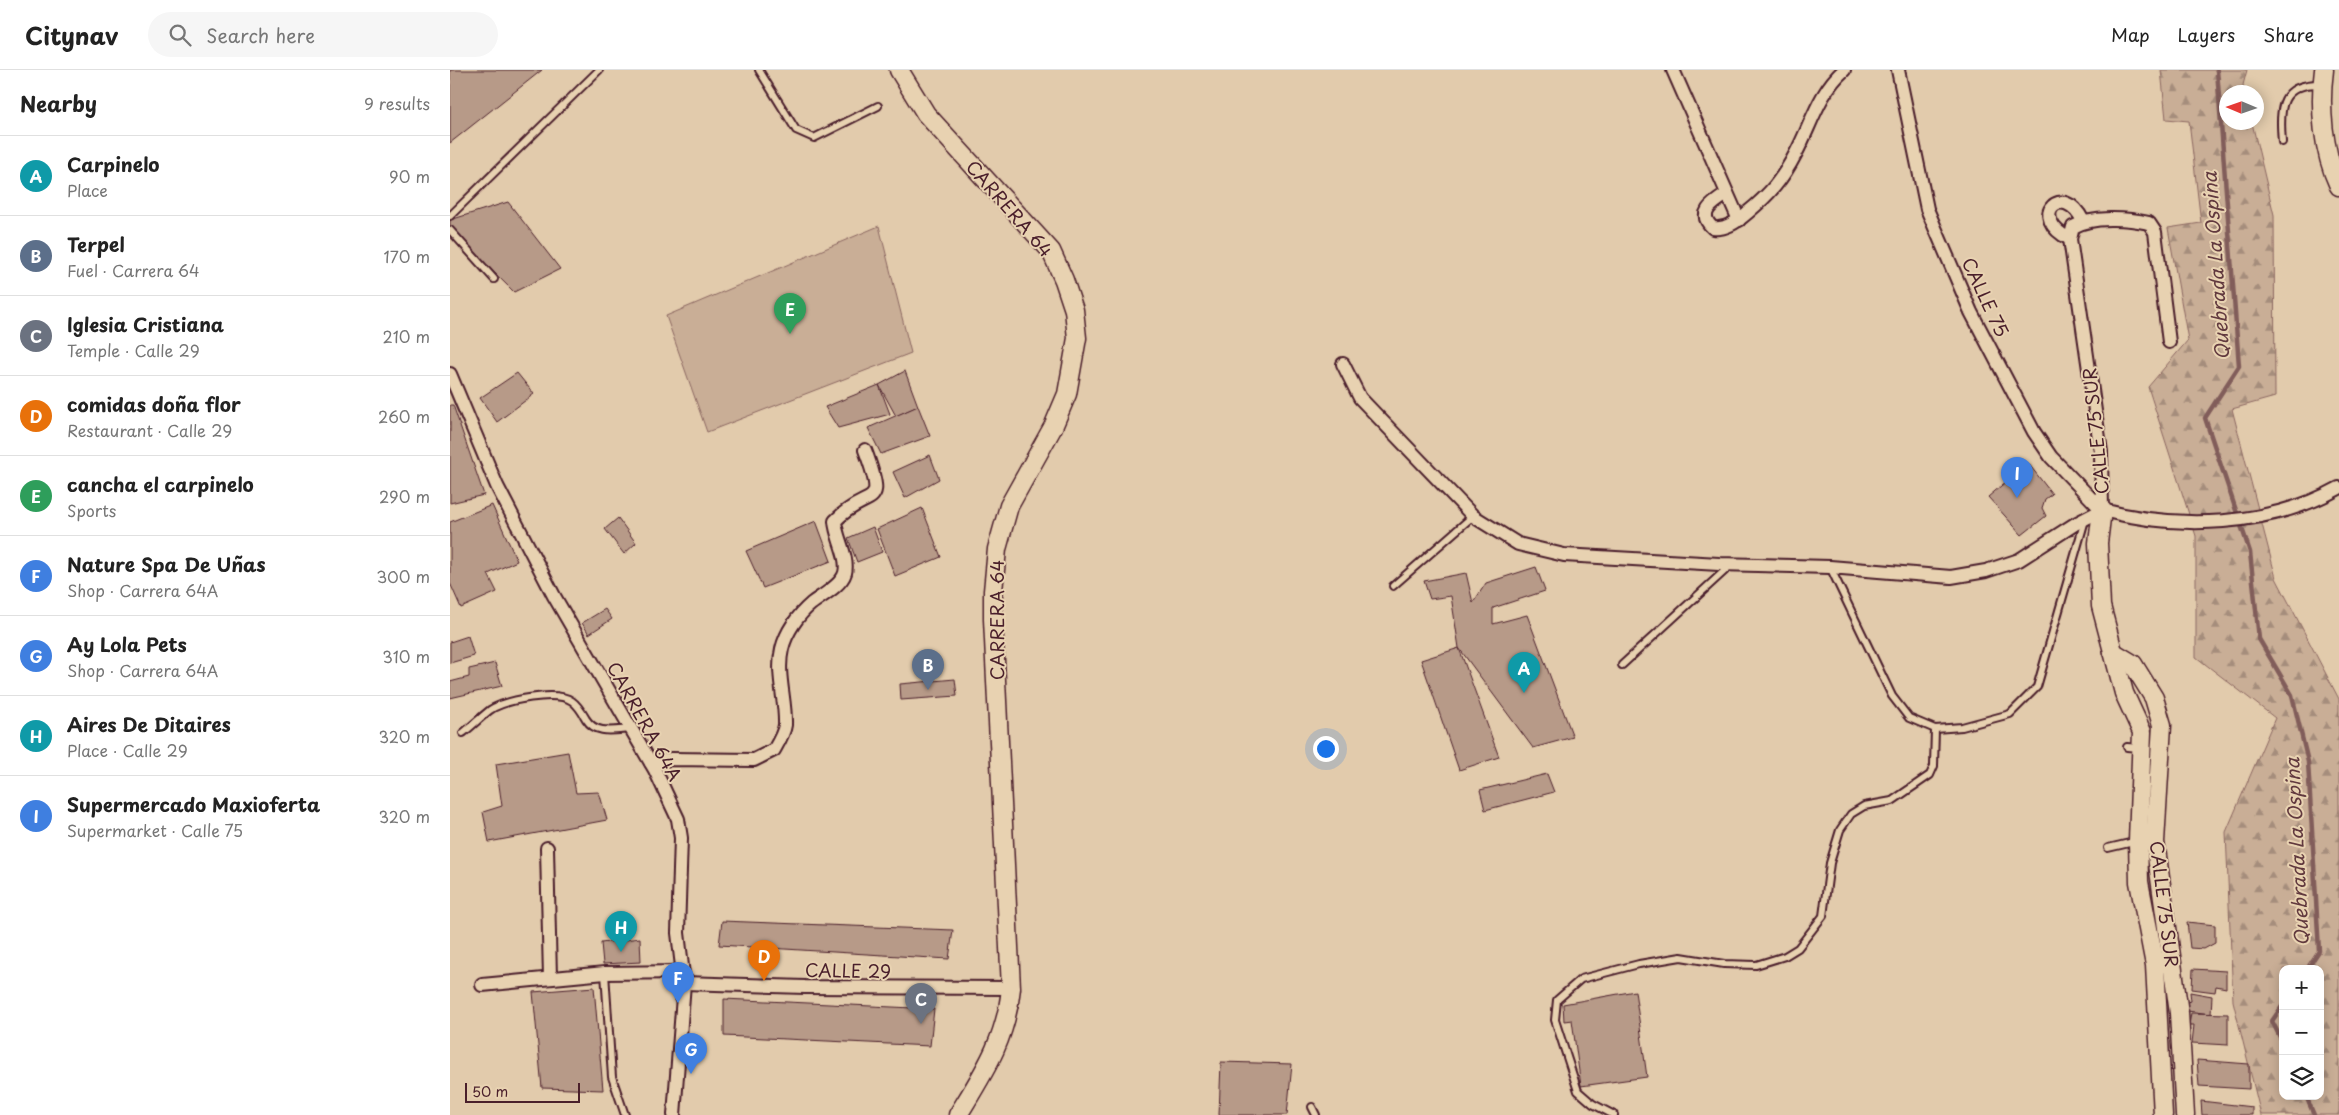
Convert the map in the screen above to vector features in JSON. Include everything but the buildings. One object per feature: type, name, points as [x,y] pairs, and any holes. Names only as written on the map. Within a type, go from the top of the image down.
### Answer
[{"type":"street","name":"CARRERA 64","points":[[899,70],[926,114],[1051,251],[1064,280],[1074,310],[1076,338],[1067,394],[1053,427],[1009,506],[997,549],[993,582],[998,743],[1011,988],[1009,1010],[1000,1042],[958,1115]]},
{"type":"street","points":[[1674,70],[1739,220]]},
{"type":"street","points":[[1727,194],[1709,206],[1705,218],[1713,228],[1720,229],[1739,220],[1772,192],[1795,154],[1832,81],[1844,70]]},
{"type":"street","name":"CALLE 75","points":[[1898,70],[1927,209],[1971,312],[2034,432],[2051,457],[2102,510]]},
{"type":"street","points":[[2323,77],[2322,118],[2332,170],[2339,186]]},
{"type":"street","points":[[2083,221],[2078,212],[2068,202],[2060,202],[2052,207],[2049,215],[2050,223],[2054,230],[2070,238],[2073,227],[2083,221],[2136,220],[2149,223],[2155,232],[2169,342]]},
{"type":"street","name":"CALLE 75 SUR","points":[[2070,238],[2101,452],[2102,510],[2098,542],[2102,606],[2124,693],[2142,732],[2134,748],[2139,882],[2155,965],[2163,1115]]},
{"type":"street","points":[[1343,364],[1360,398],[1473,516],[1518,544],[1564,555],[1732,565],[1830,567],[1933,577],[1977,573],[2019,560],[2102,510],[2133,518],[2222,521],[2255,519],[2284,512],[2315,501],[2339,488]]},
{"type":"street","name":"CARRERA 64A","points":[[450,374],[497,486],[554,596],[651,763],[678,819],[681,838],[678,933],[683,977],[674,1115]]},
{"type":"street","points":[[651,763],[671,760],[754,760],[774,750],[785,727],[780,673],[782,648],[792,626],[809,606],[837,584],[845,574],[845,561],[836,533],[835,521],[843,513],[870,499],[876,490],[876,478],[865,450]]},
{"type":"street","name":"CALLE 75 SUR","points":[[2113,652],[2133,664],[2154,698],[2162,725],[2155,842],[2179,1013],[2185,1115]]},
{"type":"street","points":[[2134,716],[2141,699],[2154,698]]},
{"type":"street","points":[[548,848],[550,978]]},
{"type":"street","name":"CALLE 29","points":[[482,985],[605,973],[805,987],[1011,988]]},
{"type":"lane","points":[[450,216],[599,70]]},
{"type":"lane","points":[[760,70],[796,130],[805,136],[814,138],[878,106]]},
{"type":"lane","points":[[2282,142],[2280,121],[2284,102],[2295,87],[2323,77]]},
{"type":"lane","points":[[450,230],[494,279]]},
{"type":"lane","points":[[1393,586],[1473,516]]},
{"type":"lane","points":[[1830,567],[1892,696],[1909,718],[1935,729],[1962,727],[2010,714],[2037,687],[2085,519]]},
{"type":"lane","points":[[1622,665],[1732,565]]},
{"type":"lane","points":[[463,733],[491,709],[509,702],[556,695],[570,699],[578,706],[595,729],[632,729]]},
{"type":"lane","points":[[1614,1115],[1593,1104],[1578,1091],[1555,1020],[1557,1000],[1581,979],[1639,964],[1681,957],[1724,964],[1756,965],[1785,956],[1798,948],[1823,916],[1830,863],[1840,830],[1851,814],[1864,806],[1892,801],[1930,775],[1934,766],[1935,729]]},
{"type":"lane","points":[[2108,848],[2138,840]]},
{"type":"lane","points":[[605,973],[612,1077],[625,1115]]},
{"type":"lane","points":[[1312,1107],[1316,1115]]},
{"type":"green space","points":[[2161,70],[2247,70],[2243,85],[2219,85],[2219,130],[2254,130],[2274,215],[2275,397],[2232,409],[2276,578],[2339,699],[2339,1115],[2261,1115],[2233,1001],[2226,832],[2275,718],[2196,657],[2196,536],[2148,387],[2188,340],[2168,228],[2201,223],[2189,121],[2166,119]]},
{"type":"green space","points":[[879,226],[911,353],[707,432],[666,316]]},
{"type":"waterway","name":"Quebrada La Ospina","points":[[2217,70],[2239,366],[2205,418],[2250,552],[2259,639],[2292,695],[2308,762],[2319,951],[2310,965]]},
{"type":"waterway","name":"Quebrada La Ospina","points":[[2279,1011],[2272,1021],[2279,1035]]},
{"type":"waterway","name":"Quebrada La Ospina","points":[[2308,1100],[2314,1115]]},
{"type":"place","name":"cancha el carpinelo","points":[[790,334]]},
{"type":"place","name":"Supermercado Maxioferta","points":[[2017,498]]},
{"type":"place","name":"Terpel","points":[[928,690]]},
{"type":"place","name":"Carpinelo","points":[[1524,693]]},
{"type":"place","name":"Aires De Ditaires","points":[[621,952]]},
{"type":"place","name":"comidas doña flor","points":[[764,981]]},
{"type":"place","name":"Nature Spa De Uñas","points":[[678,1003]]},
{"type":"place","name":"Iglesia Cristiana","points":[[921,1024]]},
{"type":"place","name":"Ay Lola Pets","points":[[691,1074]]}]
